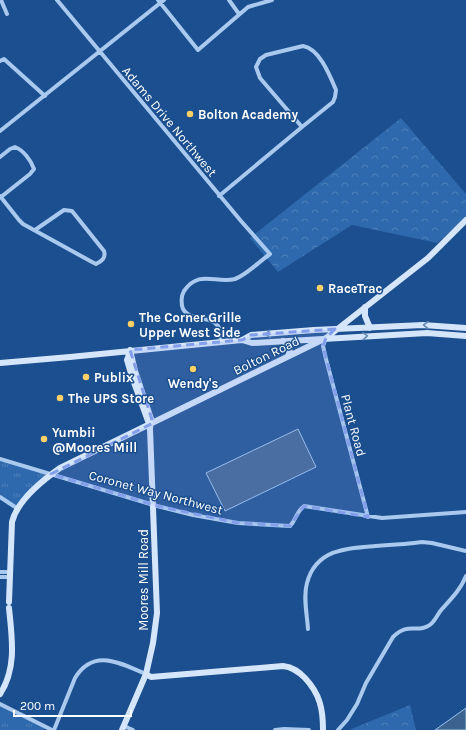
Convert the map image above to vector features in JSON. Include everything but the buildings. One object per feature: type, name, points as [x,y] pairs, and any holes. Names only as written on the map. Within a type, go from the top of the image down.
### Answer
[{"type":"street","points":[[1,0],[7,14]]},
{"type":"street","name":"Adams Drive Northwest","points":[[57,0],[219,196],[270,253],[240,277],[227,280],[202,278],[191,284],[183,292],[181,302],[186,313],[192,317],[215,323],[218,327],[221,341]]},
{"type":"street","points":[[229,0],[239,14]]},
{"type":"street","points":[[0,132],[161,1],[198,50],[239,14],[252,5],[272,0]]},
{"type":"street","points":[[219,196],[333,102],[335,97],[336,90],[326,67],[312,50],[306,47],[264,55],[257,64],[256,70],[258,75],[302,127]]},
{"type":"street","points":[[0,61],[4,59],[45,96]]},
{"type":"street","points":[[0,156],[15,147],[20,149],[32,164],[34,169],[30,174],[0,196],[19,220],[35,230],[96,264],[104,258],[104,251],[72,211],[64,210],[35,230]]},
{"type":"street","name":"Bolton Road","points":[[0,694],[5,687],[12,666],[9,574],[12,522],[14,515],[32,491],[60,468],[326,338],[430,256],[466,220]]},
{"type":"street","points":[[365,307],[365,316],[370,328]]},
{"type":"street","points":[[242,340],[251,335],[423,325],[466,328]]},
{"type":"street","points":[[0,363],[221,341],[242,340],[252,343],[427,333],[466,336]]},
{"type":"street","name":"Plant Road","points":[[326,338],[323,346],[326,359],[368,517]]},
{"type":"street","points":[[283,341],[289,347],[290,353],[288,356]]},
{"type":"street","name":"Moores Mill Road","points":[[123,728],[146,674],[156,627],[151,419],[134,372],[130,350]]},
{"type":"street","name":"Coronet Way Northwest","points":[[0,459],[153,504],[219,520],[290,526],[294,522],[299,510],[304,506],[382,518],[466,512]]},
{"type":"street","points":[[0,497],[18,509]]},
{"type":"street","points":[[308,629],[306,594],[307,583],[315,566],[328,555],[346,548],[422,542],[466,551]]},
{"type":"street","points":[[0,572],[9,574]]},
{"type":"street","points":[[0,577],[9,574]]},
{"type":"street","points":[[338,730],[347,720],[357,704],[366,683],[393,637],[408,628],[422,628],[429,626],[441,610],[451,601],[466,576]]},
{"type":"street","points":[[0,704],[53,730],[75,678],[80,670],[87,664],[98,660],[110,660],[151,676],[284,666],[289,667],[301,674],[317,694],[323,711],[323,730]]},
{"type":"street","points":[[123,728],[133,730]]},
{"type":"street","points":[[275,730],[309,730]]},
{"type":"highlighted area","points":[[335,329],[326,338],[323,346],[368,517],[304,506],[290,526],[238,523],[157,506],[51,474],[153,423],[130,350],[242,340],[251,335]]},
{"type":"green space","points":[[401,118],[466,194],[466,218],[437,243],[352,225],[278,272],[250,238]]},
{"type":"green space","points":[[0,460],[51,474],[18,509],[0,496]]},
{"type":"green space","points":[[410,705],[416,730],[349,730]]},
{"type":"green space","points":[[0,706],[45,728],[44,730],[0,730]]},
{"type":"shaded area","points":[[298,429],[316,467],[225,511],[206,473]]},
{"type":"shaded area","points":[[466,708],[466,730],[435,730]]},
{"type":"place","name":"Bolton Academy","points":[[190,114]]},
{"type":"place","name":"RaceTrac","points":[[320,288]]},
{"type":"place","name":"The Corner Grille Upper West Side","points":[[131,324]]},
{"type":"place","name":"Wendy's","points":[[193,369]]},
{"type":"place","name":"Publix","points":[[86,377]]},
{"type":"place","name":"The UPS Store","points":[[60,398]]},
{"type":"place","name":"Yumbii @Moores Mill","points":[[44,439]]}]
